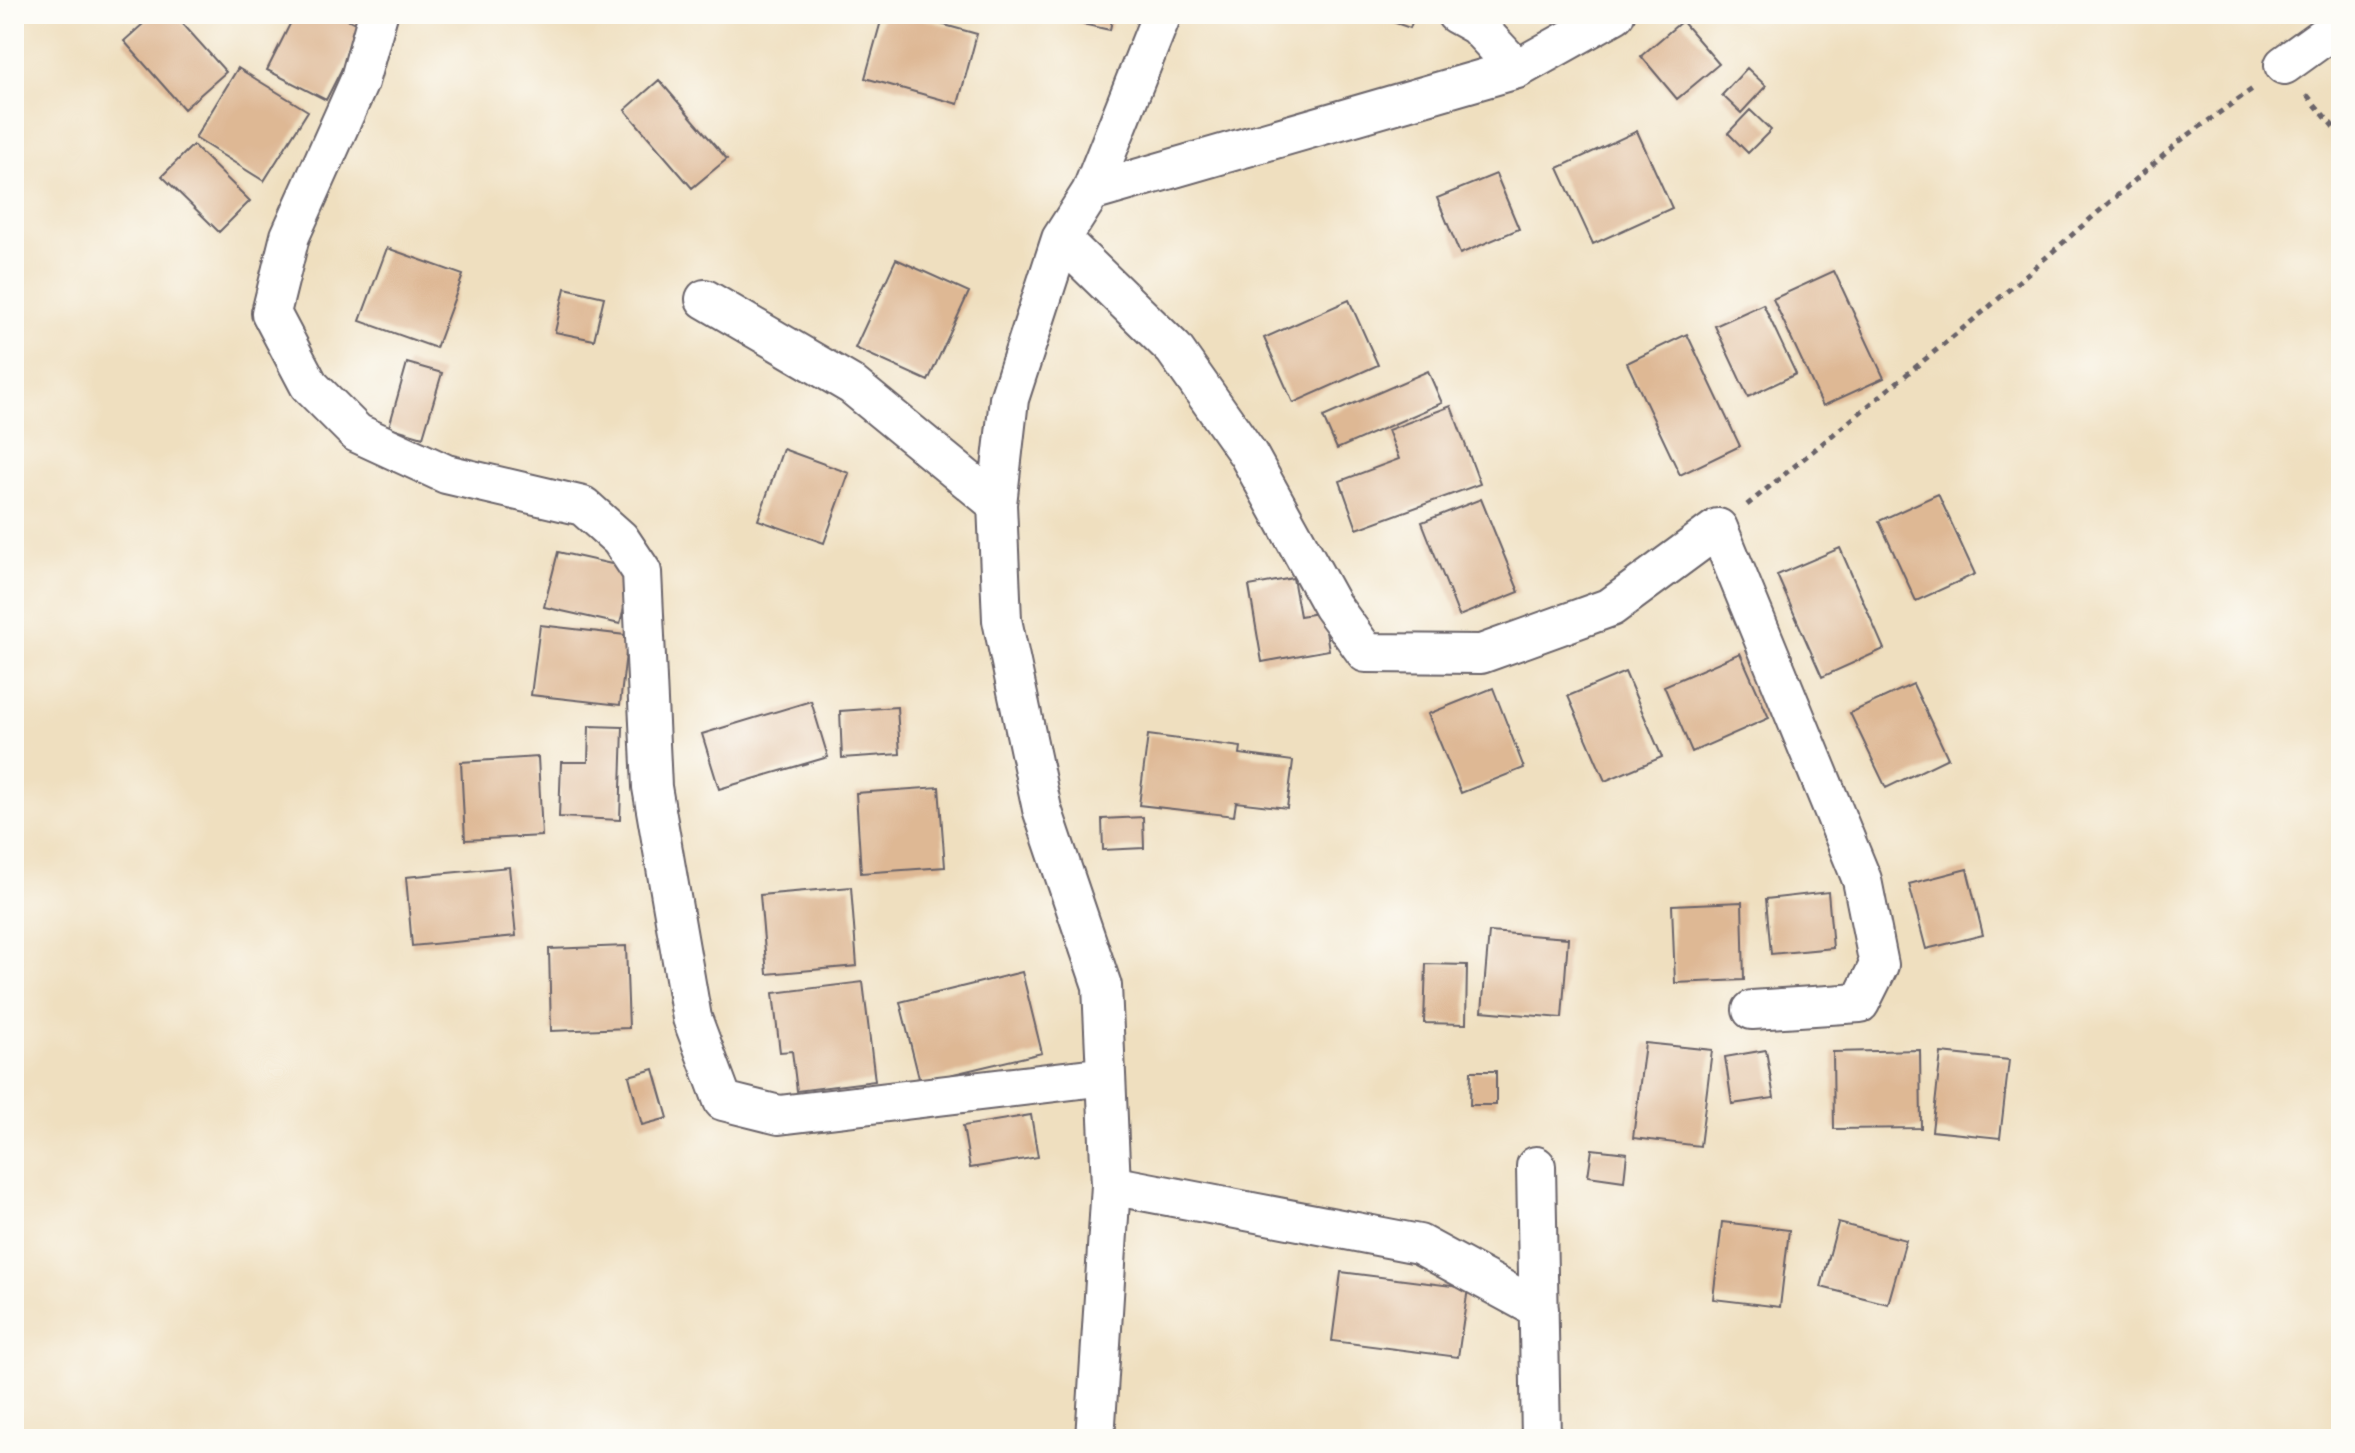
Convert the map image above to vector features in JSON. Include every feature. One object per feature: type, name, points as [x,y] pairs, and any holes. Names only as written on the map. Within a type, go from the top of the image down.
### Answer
[{"type":"street","points":[[378,14],[359,82],[290,236],[271,313],[309,385],[357,433],[446,474],[583,506],[620,539],[642,572],[652,787],[692,1018],[723,1101],[779,1115],[1106,1076]]},
{"type":"street","points":[[1095,1439],[1111,1185],[1102,986],[1042,809],[1002,620],[997,504],[1009,399],[1061,239],[1091,192],[1162,14]]},
{"type":"street","points":[[1456,14],[1476,25],[1517,69]]},
{"type":"street","points":[[1091,192],[1517,69],[1615,14]]},
{"type":"street","points":[[2284,65],[2341,24]]},
{"type":"street","points":[[1061,239],[1174,349],[1248,454],[1332,606],[1366,653],[1481,654],[1611,607],[1718,528],[1862,880],[1879,965],[1860,1003],[1752,1010]]},
{"type":"street","points":[[705,299],[852,385],[997,504]]},
{"type":"street","points":[[1536,1166],[1541,1439]]},
{"type":"street","points":[[1111,1185],[1419,1244],[1539,1309]]},
{"type":"path","points":[[1718,528],[1989,307],[2180,141],[2284,65],[2341,136]]},
{"type":"building","points":[[154,14],[174,14],[226,72],[184,109],[124,41]]},
{"type":"building","points":[[295,14],[338,14],[363,27],[326,100],[267,70]]},
{"type":"building","points":[[883,14],[905,14],[977,34],[958,104],[865,78]]},
{"type":"building","points":[[1037,14],[1113,14],[1110,30]]},
{"type":"building","points":[[1370,14],[1415,14],[1410,28]]},
{"type":"building","points":[[1682,21],[1719,64],[1677,99],[1641,56]]},
{"type":"building","points":[[238,68],[308,111],[264,181],[195,138]]},
{"type":"building","points":[[1747,68],[1766,86],[1741,113],[1722,95]]},
{"type":"building","points":[[659,80],[727,159],[692,188],[625,110]]},
{"type":"building","points":[[1750,110],[1771,130],[1748,153],[1728,133]]},
{"type":"building","points":[[1637,131],[1672,208],[1593,244],[1558,168]]},
{"type":"building","points":[[193,145],[250,201],[219,232],[162,176]]},
{"type":"building","points":[[1496,174],[1519,229],[1460,254],[1437,198]]},
{"type":"building","points":[[387,248],[463,275],[436,348],[360,321]]},
{"type":"building","points":[[896,259],[969,292],[928,381],[855,348]]},
{"type":"building","points":[[1834,271],[1884,378],[1823,406],[1773,299]]},
{"type":"building","points":[[565,288],[604,297],[594,340],[555,332]]},
{"type":"building","points":[[1349,300],[1378,365],[1293,403],[1264,338]]},
{"type":"building","points":[[1763,304],[1796,374],[1748,397],[1715,326]]},
{"type":"building","points":[[1687,334],[1740,446],[1680,475],[1627,363]]},
{"type":"building","points":[[407,363],[442,373],[423,437],[389,427]]},
{"type":"building","points":[[1428,371],[1442,403],[1337,449],[1323,417]]},
{"type":"building","points":[[1451,406],[1480,484],[1357,529],[1340,481],[1399,459],[1388,430]]},
{"type":"building","points":[[783,449],[849,473],[824,543],[758,520]]},
{"type":"building","points":[[1938,494],[1975,574],[1916,601],[1879,521]]},
{"type":"building","points":[[1481,499],[1519,592],[1459,616],[1422,522]]},
{"type":"building","points":[[1840,548],[1884,649],[1822,677],[1777,575]]},
{"type":"building","points":[[558,552],[634,569],[620,624],[544,607]]},
{"type":"building","points":[[1293,578],[1300,616],[1323,612],[1329,650],[1262,662],[1249,586]]},
{"type":"building","points":[[540,625],[642,637],[640,654],[626,653],[620,705],[531,695]]},
{"type":"building","points":[[1740,653],[1769,718],[1692,752],[1664,686]]},
{"type":"building","points":[[1625,672],[1662,757],[1605,781],[1568,696]]},
{"type":"building","points":[[1913,684],[1948,758],[1886,788],[1850,713]]},
{"type":"building","points":[[1493,688],[1524,768],[1461,793],[1428,714]]},
{"type":"building","points":[[811,701],[828,757],[719,789],[702,734]]},
{"type":"building","points":[[897,707],[900,754],[842,758],[840,711]]},
{"type":"building","points":[[589,726],[623,727],[620,820],[559,817],[561,762],[588,762]]},
{"type":"building","points":[[1148,735],[1241,747],[1240,754],[1293,761],[1287,808],[1236,802],[1234,816],[1139,805]]},
{"type":"building","points":[[538,757],[542,836],[465,840],[461,762]]},
{"type":"building","points":[[939,787],[945,867],[861,873],[856,793]]},
{"type":"building","points":[[1143,817],[1144,848],[1103,850],[1102,819]]},
{"type":"building","points":[[509,867],[516,936],[412,946],[406,877]]},
{"type":"building","points":[[1967,869],[1983,935],[1926,949],[1909,884]]},
{"type":"building","points":[[851,887],[857,966],[767,974],[760,895]]},
{"type":"building","points":[[1828,892],[1833,948],[1771,954],[1766,899]]},
{"type":"building","points":[[1742,902],[1744,980],[1675,983],[1672,905]]},
{"type":"building","points":[[1489,932],[1568,938],[1562,1018],[1482,1011]]},
{"type":"building","points":[[626,946],[629,1028],[551,1031],[549,949]]},
{"type":"building","points":[[1426,964],[1467,965],[1466,1024],[1424,1023]]},
{"type":"building","points":[[1022,972],[1042,1053],[920,1082],[900,1002]]},
{"type":"building","points":[[863,982],[875,1081],[797,1091],[792,1051],[780,1052],[773,993]]},
{"type":"building","points":[[1645,1043],[1712,1050],[1700,1146],[1633,1138]]},
{"type":"building","points":[[1766,1050],[1774,1098],[1732,1104],[1725,1057]]},
{"type":"building","points":[[1920,1050],[1921,1128],[1834,1129],[1833,1052]]},
{"type":"building","points":[[1941,1053],[2009,1060],[2000,1138],[1932,1131]]},
{"type":"building","points":[[654,1069],[668,1118],[642,1125],[629,1076]]},
{"type":"building","points":[[1471,1071],[1496,1071],[1496,1105],[1470,1105]]},
{"type":"building","points":[[1031,1115],[1038,1157],[970,1168],[963,1126]]},
{"type":"building","points":[[1592,1149],[1627,1153],[1624,1181],[1588,1176]]},
{"type":"building","points":[[1722,1222],[1789,1230],[1780,1307],[1713,1299]]},
{"type":"building","points":[[1838,1223],[1906,1240],[1888,1304],[1821,1287]]},
{"type":"building","points":[[1341,1272],[1468,1288],[1458,1357],[1332,1341]]},
{"type":"building","points":[[2019,1434],[2103,1434],[2103,1439],[2019,1439]]}]
